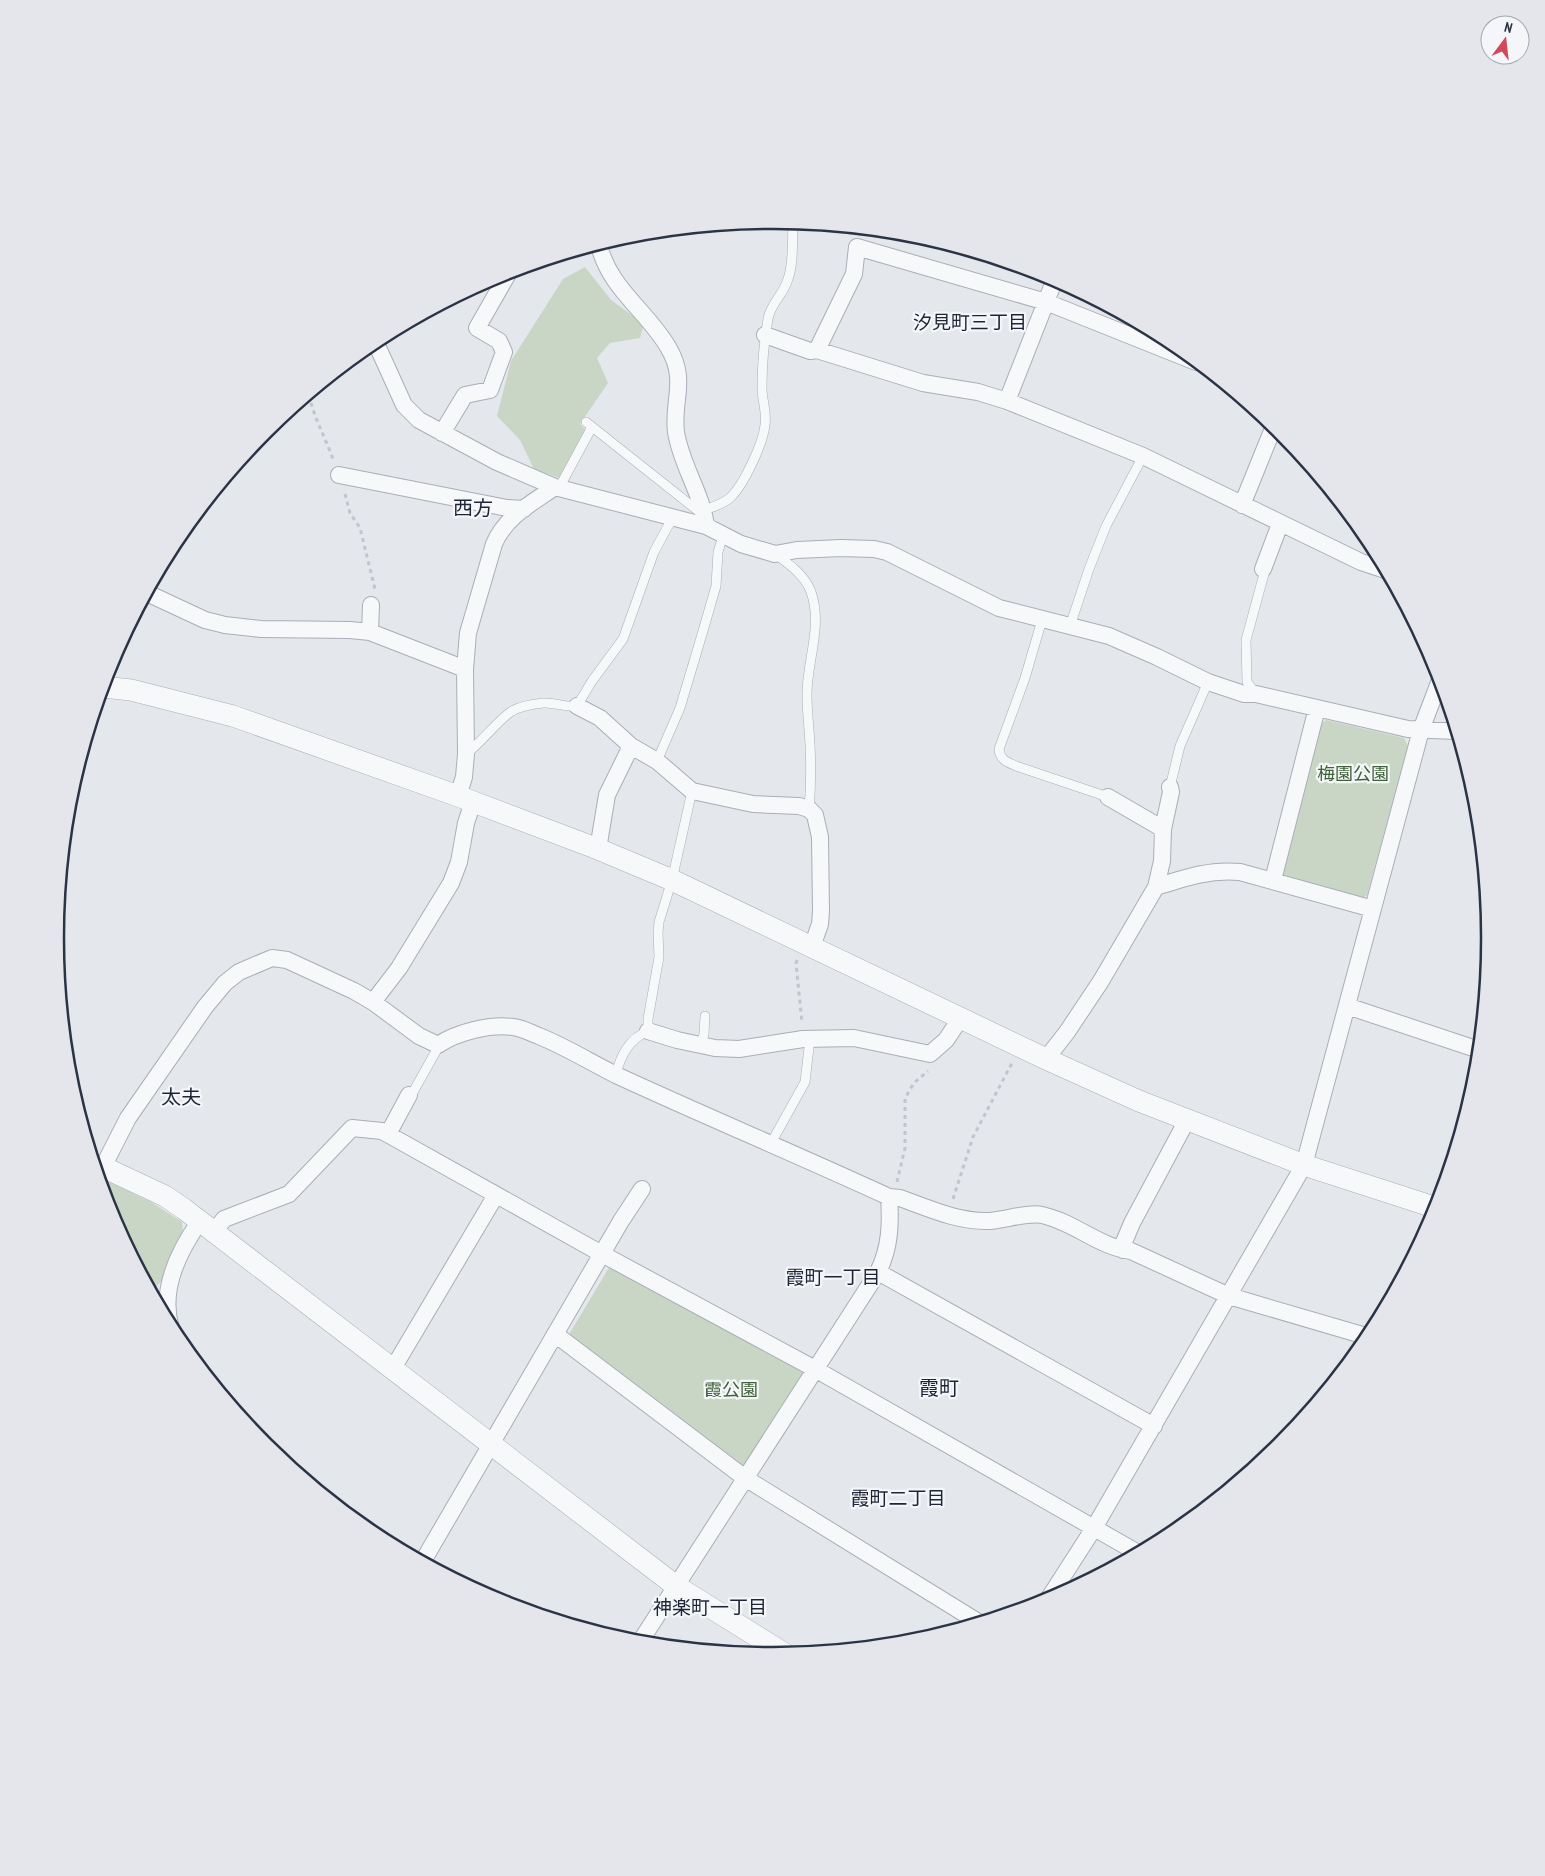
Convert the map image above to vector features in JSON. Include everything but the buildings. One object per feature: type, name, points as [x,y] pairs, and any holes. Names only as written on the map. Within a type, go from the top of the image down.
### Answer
[{"type":"street","points":[[817,350],[854,274],[857,247],[1046,302],[1169,351]]},
{"type":"street","points":[[602,250],[615,282],[668,346],[676,362],[679,377],[676,430],[679,449],[705,517],[723,536],[741,544],[775,554],[797,550],[841,548],[881,550],[992,604],[1042,620],[1109,636],[1208,682],[1244,694],[1256,694],[1408,729],[1450,730]]},
{"type":"street","points":[[442,433],[465,395],[490,390],[504,352],[499,341],[477,328],[503,282]]},
{"type":"street","points":[[1007,401],[1052,287]]},
{"type":"street","points":[[765,335],[810,351],[817,350],[923,384],[978,392],[1007,401],[1143,456],[1280,524],[1361,562],[1376,567]]},
{"type":"street","points":[[379,349],[404,405],[419,420],[497,462],[557,488],[674,518],[705,517]]},
{"type":"street","points":[[1242,505],[1271,434]]},
{"type":"street","points":[[339,475],[507,508],[524,509]]},
{"type":"street","points":[[373,1002],[399,968],[451,883],[459,862],[466,823],[464,777],[466,754],[465,669],[468,633],[494,544],[499,532],[506,524],[524,509],[557,488]]},
{"type":"street","points":[[1263,569],[1280,524]]},
{"type":"street","points":[[152,596],[205,620],[226,625],[261,629],[370,632],[465,669]]},
{"type":"street","points":[[370,604],[370,632]]},
{"type":"street","points":[[110,688],[131,690],[233,716],[466,799],[598,849],[672,880],[960,1019],[1139,1102],[1304,1165],[1428,1205]]},
{"type":"street","points":[[1054,1588],[1094,1528],[1304,1165],[1421,730],[1436,690]]},
{"type":"street","points":[[578,706],[600,718],[631,746],[658,760],[692,791],[753,804],[799,806],[809,809],[815,815],[820,837],[820,924],[808,945]]},
{"type":"street","points":[[1273,880],[1317,708]]},
{"type":"street","points":[[598,849],[607,795],[631,746]]},
{"type":"street","points":[[1046,1059],[1101,982],[1156,887],[1162,861],[1163,830],[1172,792],[1170,787]]},
{"type":"street","points":[[1108,797],[1163,830]]},
{"type":"street","points":[[1156,887],[1189,876],[1222,870],[1240,872],[1273,880],[1373,909]]},
{"type":"street","points":[[101,1167],[128,1118],[205,1007],[225,983],[239,972],[272,958],[287,960],[354,991],[373,1002],[419,1036],[438,1045],[461,1032],[514,1027],[560,1044],[616,1074],[770,1145],[891,1197],[900,1198],[964,1218],[988,1221],[1040,1215],[1053,1218],[1114,1248],[1131,1250],[1229,1296],[1360,1335]]},
{"type":"street","points":[[1347,1006],[1472,1048]]},
{"type":"street","points":[[648,1031],[715,1048],[739,1049],[807,1039],[854,1038],[930,1054],[946,1040],[960,1019]]},
{"type":"street","points":[[388,1134],[409,1095]]},
{"type":"street","points":[[1123,1250],[1124,1242],[1132,1223],[1187,1120]]},
{"type":"street","points":[[167,1305],[171,1276],[188,1238],[207,1226],[289,1194],[352,1128],[382,1131],[602,1254],[814,1369],[1132,1549]]},
{"type":"street","points":[[103,1171],[165,1196],[207,1226],[392,1370],[492,1444],[676,1586],[759,1646]]},
{"type":"street","points":[[426,1556],[621,1221],[642,1189]]},
{"type":"street","points":[[392,1370],[496,1194]]},
{"type":"street","points":[[645,1635],[878,1272],[889,1242],[891,1197]]},
{"type":"street","points":[[878,1272],[1154,1426]]},
{"type":"street","points":[[555,1334],[745,1478],[972,1618]]},
{"type":"lane","points":[[557,488],[589,425],[705,517],[732,496],[747,472],[766,424],[762,390],[765,335],[769,310],[778,299],[788,280],[791,267],[793,230]]},
{"type":"lane","points":[[1070,626],[1106,526],[1143,456]]},
{"type":"lane","points":[[466,754],[479,744],[513,710],[541,703],[578,706],[592,681],[623,639],[654,552],[674,518]]},
{"type":"lane","points":[[658,760],[680,708],[703,631],[716,586],[718,552],[723,536]]},
{"type":"lane","points":[[775,554],[792,567],[804,580],[814,601],[816,626],[807,694],[810,746],[809,809]]},
{"type":"lane","points":[[1256,694],[1247,682],[1246,640],[1264,574],[1263,569]]},
{"type":"lane","points":[[1042,620],[1000,754],[1004,760],[1016,766],[1108,797]]},
{"type":"lane","points":[[1170,787],[1180,746],[1208,682]]},
{"type":"lane","points":[[616,1074],[622,1053],[634,1040],[648,1031],[648,1019],[659,957],[658,933],[692,791]]},
{"type":"lane","points":[[701,1045],[705,1016]]},
{"type":"lane","points":[[770,1145],[805,1082],[807,1039]]},
{"type":"lane","points":[[409,1095],[412,1094],[432,1060],[438,1045]]},
{"type":"path","points":[[311,400],[316,422],[325,435],[350,512],[360,528],[374,584],[376,602],[370,604]]},
{"type":"path","points":[[807,1039],[796,963],[808,945]]},
{"type":"path","points":[[949,1214],[973,1137],[1020,1047]]},
{"type":"path","points":[[891,1197],[905,1148],[905,1098],[914,1083],[930,1068],[933,1058],[930,1054]]},
{"type":"green space","points":[[585,267],[611,300],[644,324],[640,338],[610,343],[597,358],[608,383],[580,424],[586,431],[560,478],[534,469],[520,440],[497,416],[511,361],[563,279]]},
{"type":"green space","name":"梅園公園","points":[[1326,720],[1404,738],[1408,746],[1367,895],[1361,900],[1284,877],[1281,871],[1319,725]]},
{"type":"green space","points":[[107,1181],[151,1202],[182,1222],[183,1234],[164,1279],[156,1286],[137,1251]]},
{"type":"green space","name":"霞公園","points":[[613,1261],[808,1372],[748,1471],[568,1336]]},
{"type":"district","name":"汐見町三丁目","points":[[970,322]]},
{"type":"district","name":"西方","points":[[473,508]]},
{"type":"district","name":"太夫","points":[[181,1097]]},
{"type":"district","name":"霞町一丁目","points":[[833,1277]]},
{"type":"district","name":"霞町","points":[[939,1388]]},
{"type":"district","name":"霞町二丁目","points":[[898,1498]]},
{"type":"district","name":"神楽町一丁目","points":[[710,1607]]}]
